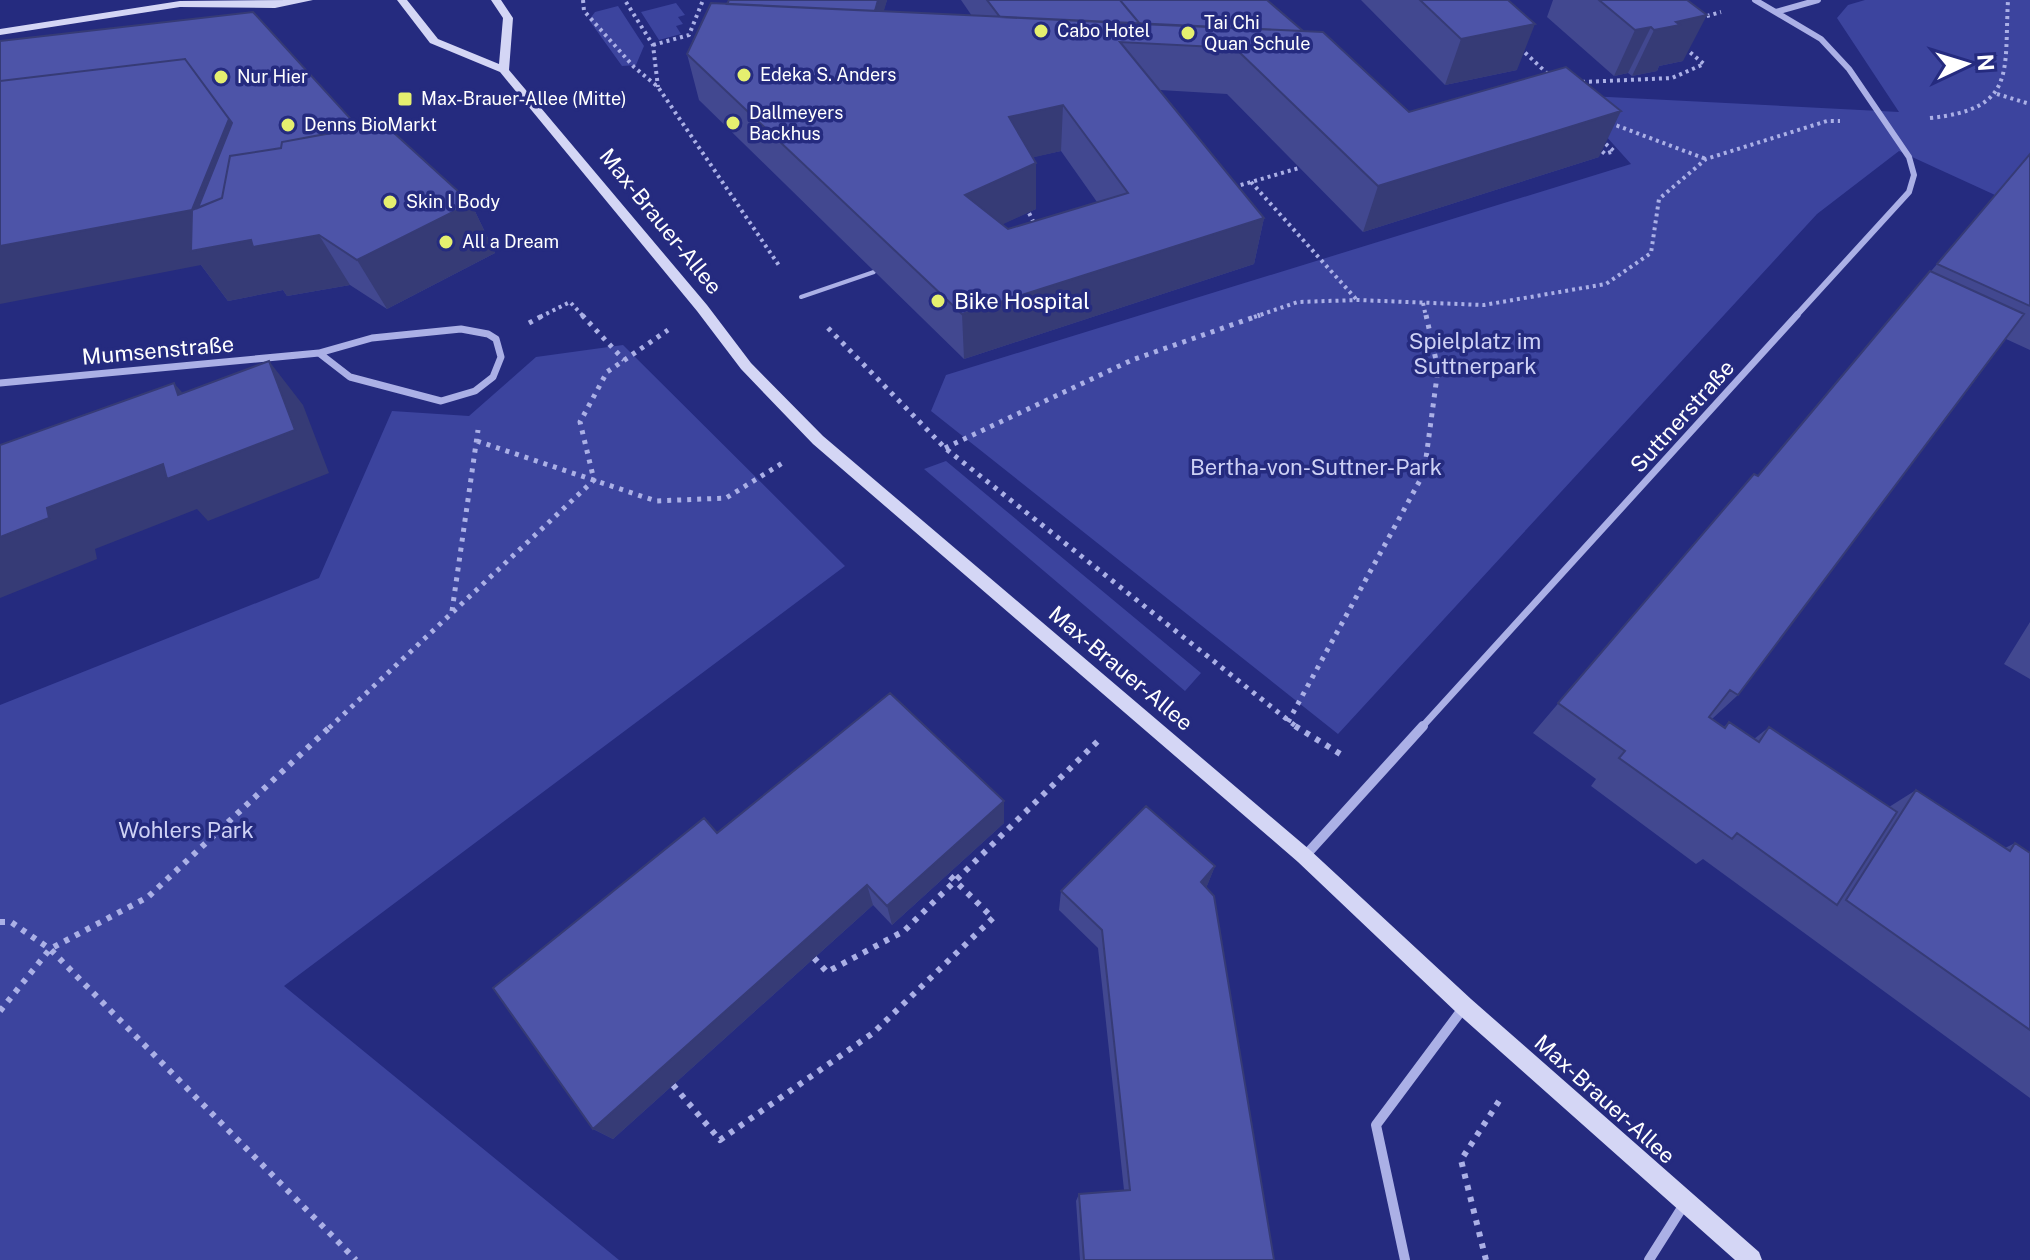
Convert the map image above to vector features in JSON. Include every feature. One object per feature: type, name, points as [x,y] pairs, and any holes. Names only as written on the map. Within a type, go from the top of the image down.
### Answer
[{"type":"main road","points":[[180,4],[192,0]]},
{"type":"main road","points":[[0,32],[180,4],[275,5],[308,0]]},
{"type":"main road","name":"Max-Brauer-Allee","points":[[402,0],[434,41],[504,70],[702,308],[746,366],[818,440],[1304,856],[1464,1006],[1751,1260]]},
{"type":"main road","points":[[496,0],[508,18],[504,70]]},
{"type":"street","points":[[1776,12],[1818,0]]},
{"type":"street","name":"Suttnerstraße","points":[[1304,856],[1909,192],[1914,180],[1913,166],[1844,61],[1830,47],[1757,1]]},
{"type":"street","name":"Mumsenstraße","points":[[0,383],[319,353],[372,338],[461,329],[488,334],[496,339]]},
{"type":"street","points":[[319,353],[350,377],[429,400],[461,397],[485,384],[500,363],[496,339]]},
{"type":"street","points":[[1405,1260],[1376,1125],[1464,1006]]},
{"type":"street","points":[[1649,1260],[1685,1203]]},
{"type":"lane","points":[[801,297],[874,272]]},
{"type":"path","points":[[583,0],[584,11],[634,67],[658,87],[801,297],[945,448],[1288,722],[1377,776]]},
{"type":"path","points":[[653,45],[689,35],[703,0]]},
{"type":"path","points":[[945,448],[1132,360],[1298,302],[1357,300],[1484,305],[1606,284],[1651,253],[1659,199],[1706,159],[1827,121],[1941,117],[1976,108],[1996,94],[2003,70],[2008,0]]},
{"type":"path","points":[[1690,20],[1757,1]]},
{"type":"path","points":[[626,2],[653,45],[658,87]]},
{"type":"path","points":[[1513,41],[1556,82]]},
{"type":"path","points":[[1571,82],[1672,78],[1704,64],[1683,46]]},
{"type":"path","points":[[1996,94],[2030,104]]},
{"type":"path","points":[[1604,121],[1706,159]]},
{"type":"path","points":[[1593,132],[1614,151],[1605,154],[1594,145]]},
{"type":"path","points":[[1227,189],[1299,168]]},
{"type":"path","points":[[1251,182],[1357,300]]},
{"type":"path","points":[[1022,200],[1040,233]]},
{"type":"path","points":[[496,339],[570,302],[624,360]]},
{"type":"path","points":[[1288,722],[1424,473],[1438,369],[1423,303]]},
{"type":"path","points":[[594,480],[580,422],[607,372],[702,308]]},
{"type":"path","points":[[452,612],[485,384]]},
{"type":"path","points":[[477,441],[656,501],[726,498],[818,440]]},
{"type":"path","points":[[0,1011],[50,949],[148,897],[594,480]]},
{"type":"path","points":[[814,958],[827,972],[904,931],[1131,708]]},
{"type":"path","points":[[673,1085],[720,1140],[873,1033],[993,918],[948,874]]},
{"type":"path","points":[[0,922],[11,922],[50,949],[356,1260]]},
{"type":"path","points":[[1486,1260],[1461,1160],[1525,1060]]},
{"type":"green space","name":"Bertha-von-Suttner-Park","points":[[1865,0],[2030,0],[2030,211],[1899,151],[1817,214],[1338,734],[931,411],[946,375],[1631,164],[1569,95],[1899,112],[1837,18],[1848,5]]},
{"type":"green space","points":[[676,3],[685,15],[678,17],[683,24],[676,26],[681,34],[659,40],[641,12]]},
{"type":"green space","points":[[618,6],[644,46],[636,65],[622,66],[589,20],[595,12]]},
{"type":"green space","name":"Wohlers Park","points":[[623,345],[845,566],[284,986],[619,1260],[0,1260],[0,705],[319,578],[392,411],[469,416],[536,357]]},
{"type":"green space","points":[[946,461],[1201,673],[1185,691],[924,469]]},
{"type":"building","points":[[729,0],[878,0],[875,11],[727,4]]},
{"type":"building","points":[[987,0],[1120,0],[1140,24],[1000,17]]},
{"type":"building","points":[[1120,0],[1267,0],[1303,31],[1140,24]]},
{"type":"building","points":[[1420,0],[1508,0],[1535,24],[1461,39]]},
{"type":"building","points":[[1599,0],[1687,0],[1707,15],[1676,22],[1680,25],[1635,30]]},
{"type":"building","points":[[711,3],[1323,32],[1409,112],[1566,67],[1621,111],[1378,186],[1235,48],[1120,42],[1264,218],[962,314],[687,54]],"holes":[[[1063,105],[1128,193],[1008,229],[965,195],[1036,163],[1009,117]]]},
{"type":"building","points":[[253,12],[359,128],[282,142],[281,148],[230,156],[222,198],[198,208],[232,123],[185,59],[0,81],[0,41]]},
{"type":"building","points":[[185,59],[229,119],[192,210],[0,246],[0,81]]},
{"type":"building","points":[[383,123],[471,203],[357,260],[319,235],[253,247],[251,240],[191,251],[192,210],[222,198],[230,156],[281,148],[282,142]]},
{"type":"building","points":[[2030,154],[2030,306],[1937,264]]},
{"type":"building","points":[[1930,271],[2024,314],[1738,695],[1730,690],[1709,717],[1725,728],[1729,722],[1759,742],[1769,727],[1897,812],[1837,905],[1737,833],[1732,839],[1619,758],[1625,751],[1558,703],[1754,474],[1758,476]]},
{"type":"building","points":[[269,361],[295,430],[167,479],[163,464],[47,508],[49,518],[0,537],[0,445],[174,383],[178,395]]},
{"type":"building","points":[[890,693],[1004,801],[887,906],[867,885],[593,1129],[493,988],[704,818],[717,833]]},
{"type":"building","points":[[1916,790],[2010,851],[2015,843],[2030,853],[2030,1030],[1846,900]]},
{"type":"building","points":[[1146,806],[1215,866],[1201,882],[1214,896],[1274,1260],[1084,1260],[1079,1194],[1130,1190],[1102,930],[1061,891]]},
{"type":"place","name":"Cabo Hotel","points":[[1041,31]]},
{"type":"place","name":"Tai Chi Quan Schule","points":[[1188,33]]},
{"type":"place","name":"Edeka S. Anders","points":[[744,75]]},
{"type":"place","name":"Nur Hier","points":[[221,77]]},
{"type":"place","name":"Max-Brauer-Allee (Mitte)","points":[[405,99]]},
{"type":"place","name":"Dallmeyers Backhus","points":[[733,123]]},
{"type":"place","name":"Denns BioMarkt","points":[[288,125]]},
{"type":"place","name":"Skin l Body","points":[[390,202]]},
{"type":"place","name":"All a Dream","points":[[446,242]]},
{"type":"place","name":"Bike Hospital","points":[[938,301]]},
{"type":"park label","name":"Spielplatz im Suttnerpark","points":[[1475,354]]}]
